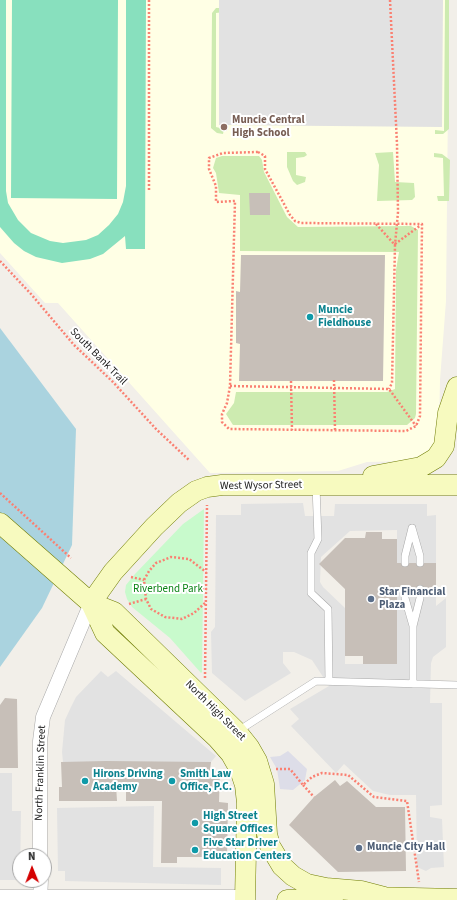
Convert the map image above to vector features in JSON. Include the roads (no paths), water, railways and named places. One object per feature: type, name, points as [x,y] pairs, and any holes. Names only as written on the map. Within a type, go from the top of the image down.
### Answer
[{"type":"main road","points":[[336,485],[376,475],[421,467],[436,458],[444,446],[448,413],[457,387]]},
{"type":"main road","name":"West Wysor Street","points":[[92,603],[113,572],[154,527],[179,503],[196,491],[222,485],[457,485]]},
{"type":"main road","name":"North High Street","points":[[0,523],[92,603],[114,612],[237,732],[249,747],[257,761],[264,784],[267,834],[270,846],[282,866],[293,876],[307,884],[326,888],[361,891],[384,897]]},
{"type":"main road","name":"North High Street","points":[[92,603],[105,633],[217,738],[230,754],[240,770],[245,785],[247,803],[245,899]]},
{"type":"main road","points":[[287,900],[384,897],[457,899]]},
{"type":"street","name":"North Franklin Street","points":[[40,848],[40,741],[43,716],[92,603]]},
{"type":"street","points":[[40,898],[41,888]]},
{"type":"street","points":[[0,897],[245,899]]},
{"type":"lane","points":[[316,485],[318,539],[311,553],[311,594],[328,609],[329,681]]},
{"type":"lane","points":[[405,563],[405,556],[412,528],[420,556],[420,563]]},
{"type":"lane","points":[[405,589],[405,598],[413,626]]},
{"type":"lane","points":[[413,684],[413,626],[420,598],[420,589]]},
{"type":"lane","points":[[237,732],[316,681],[457,685]]},
{"type":"water","points":[[0,328],[76,429],[72,545],[42,608],[0,667]]},
{"type":"place","name":"Muncie Central High School","points":[[224,127]]},
{"type":"place","name":"Muncie Fieldhouse","points":[[310,317]]},
{"type":"place","name":"Star Financial Plaza","points":[[371,599]]},
{"type":"place","name":"Hirons Driving Academy","points":[[85,781]]},
{"type":"place","name":"Smith Law Office, P.C.","points":[[172,781]]},
{"type":"place","name":"High Street Square Offices","points":[[195,823]]},
{"type":"place","name":"Muncie City Hall","points":[[359,848]]},
{"type":"place","name":"Five Star Driver Education Centers","points":[[195,850]]},
{"type":"park label","name":"Riverbend Park","points":[[168,590]]}]
